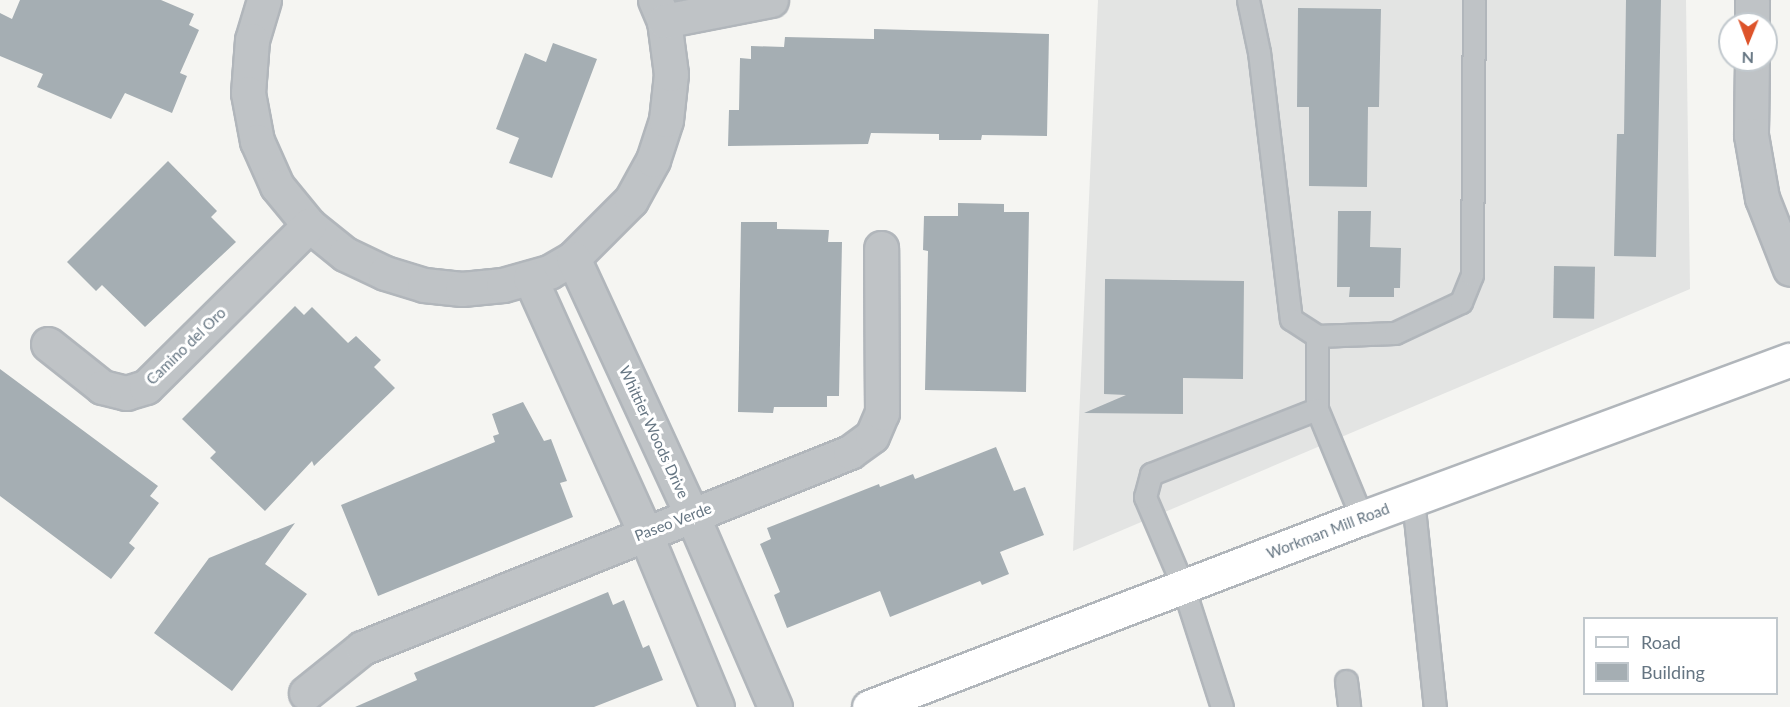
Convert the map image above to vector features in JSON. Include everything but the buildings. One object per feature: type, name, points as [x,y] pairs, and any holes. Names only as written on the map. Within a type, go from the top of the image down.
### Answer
[{"type":"main road","name":"Workman Mill Road","points":[[869,707],[1362,518],[1790,360]]},
{"type":"street","points":[[264,0],[252,40],[248,93],[257,141],[277,186],[309,225],[345,255],[385,273],[424,285],[462,289],[530,278],[573,258],[631,200],[653,160],[666,120],[671,74],[660,11],[771,0]]},
{"type":"street","points":[[1752,72],[1751,135],[1762,198],[1790,269]]},
{"type":"street","name":"Camino del Oro","points":[[48,344],[102,387],[126,393],[146,387],[309,225]]},
{"type":"street","name":"Paseo Verde","points":[[306,693],[362,648],[850,452],[872,436],[882,413],[881,248]]},
{"type":"street","name":"Whittier Woods Drive","points":[[573,258],[692,515],[775,707]]},
{"type":"street","points":[[530,278],[645,533],[717,707]]},
{"type":"lane","points":[[1248,0],[1259,52],[1291,319],[1317,336],[1395,333],[1461,302],[1472,275],[1474,0]]},
{"type":"lane","points":[[1317,336],[1317,409],[1362,518]]},
{"type":"lane","points":[[1221,707],[1183,586],[1145,497],[1151,474],[1317,409]]},
{"type":"lane","points":[[1413,499],[1435,707]]},
{"type":"lane","points":[[1346,681],[1349,707]]},
{"type":"shaded area","points":[[1098,0],[1686,0],[1690,289],[1073,551]]}]
